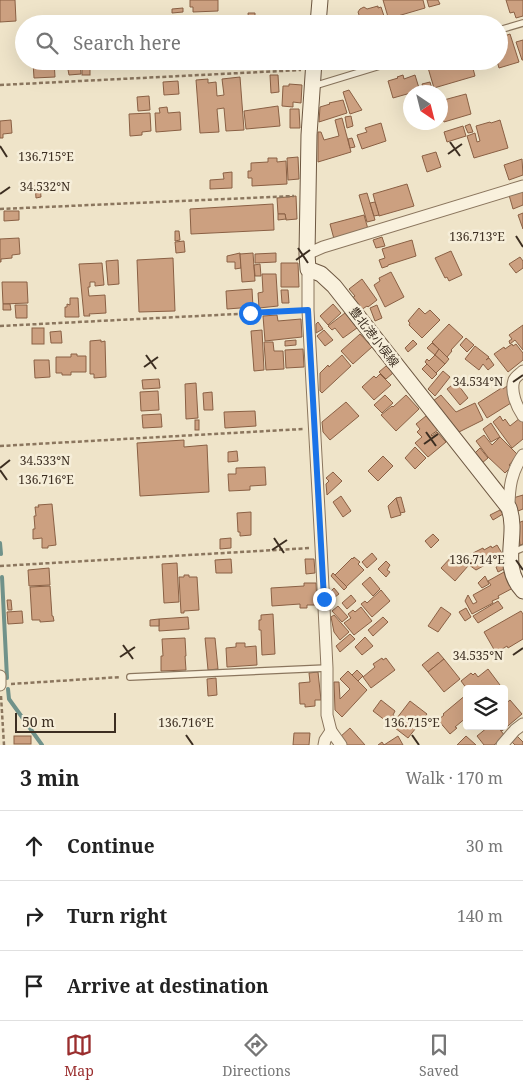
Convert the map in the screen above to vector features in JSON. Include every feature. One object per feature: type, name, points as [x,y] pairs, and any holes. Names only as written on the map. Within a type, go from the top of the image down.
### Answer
[{"type":"main road","points":[[319,15],[320,0]]},
{"type":"main road","points":[[307,262],[309,135],[314,70]]},
{"type":"main road","name":"豊北港小俣線","points":[[307,262],[334,286],[508,508]]},
{"type":"main road","points":[[508,508],[517,551],[511,571],[523,591]]},
{"type":"street","points":[[341,745],[331,731],[327,715],[327,668],[307,262],[323,247],[523,186]]},
{"type":"street","points":[[523,371],[517,376],[513,386],[515,399],[523,416]]},
{"type":"street","points":[[508,508],[511,480],[523,455]]},
{"type":"street","points":[[0,676],[0,685]]},
{"type":"street","points":[[502,745],[523,724]]},
{"type":"street","points":[[324,745],[331,731]]},
{"type":"lane","points":[[508,27],[523,22]]},
{"type":"lane","points":[[313,87],[367,70]]},
{"type":"lane","points":[[130,676],[327,668]]},
{"type":"path","points":[[0,85],[236,70]]},
{"type":"path","points":[[0,209],[308,195]]},
{"type":"path","points":[[0,326],[308,310]]},
{"type":"path","points":[[0,446],[314,428]]},
{"type":"path","points":[[0,566],[321,547]]},
{"type":"path","points":[[4,745],[0,685],[130,676]]},
{"type":"building","points":[[0,0],[15,0],[15,21],[0,22]]},
{"type":"building","points":[[190,0],[218,0],[218,11],[193,12],[193,7],[190,7]]},
{"type":"building","points":[[383,0],[423,0],[425,8],[401,15],[387,15]]},
{"type":"building","points":[[427,0],[438,0],[440,4],[429,7]]},
{"type":"building","points":[[506,0],[523,0],[523,16],[516,18],[514,12],[510,13]]},
{"type":"building","points":[[364,7],[367,9],[381,7],[384,15],[359,15],[360,9]]},
{"type":"building","points":[[183,8],[183,12],[172,13],[172,9]]},
{"type":"building","points":[[510,34],[519,62],[508,65],[508,35]]},
{"type":"building","points":[[523,40],[523,60],[522,60],[516,42]]},
{"type":"building","points":[[34,70],[55,70],[55,77],[34,78]]},
{"type":"building","points":[[68,70],[81,70],[81,74],[69,75]]},
{"type":"building","points":[[82,70],[90,70],[90,75],[82,75]]},
{"type":"building","points":[[429,70],[473,70],[475,76],[444,85],[433,85]]},
{"type":"building","points":[[270,75],[278,75],[279,92],[271,93]]},
{"type":"building","points":[[403,75],[404,79],[415,75],[418,85],[403,85],[403,95],[393,98],[388,81]]},
{"type":"building","points":[[240,77],[244,130],[226,131],[224,108],[217,109],[219,132],[200,133],[196,80],[208,79],[208,83],[216,82],[217,96],[224,95],[222,79]]},
{"type":"building","points":[[178,81],[179,94],[164,95],[163,82]]},
{"type":"building","points":[[430,82],[431,85],[422,85]]},
{"type":"building","points":[[289,84],[302,85],[301,103],[293,102],[293,107],[282,106],[283,86],[289,86]]},
{"type":"building","points":[[349,90],[362,110],[350,114],[343,92]]},
{"type":"building","points":[[466,94],[471,114],[448,121],[448,99]]},
{"type":"building","points":[[149,96],[150,110],[138,111],[137,97]]},
{"type":"building","points":[[343,100],[347,113],[319,122],[320,107]]},
{"type":"building","points":[[278,106],[280,126],[246,129],[244,111]]},
{"type":"building","points":[[167,107],[168,113],[180,112],[181,130],[156,132],[155,113],[160,113],[159,108]]},
{"type":"building","points":[[290,109],[299,109],[300,128],[290,128]]},
{"type":"building","points":[[150,113],[151,131],[142,132],[142,135],[130,136],[129,114]]},
{"type":"building","points":[[351,116],[353,126],[347,128],[345,117]]},
{"type":"building","points":[[342,118],[351,152],[318,162],[318,132],[321,132],[324,140],[339,136],[335,120]]},
{"type":"building","points":[[11,120],[12,133],[3,134],[3,138],[0,138],[0,121]]},
{"type":"building","points":[[500,120],[508,148],[474,158],[467,136],[475,133],[477,142],[480,141],[476,126]]},
{"type":"building","points":[[381,123],[386,141],[362,149],[357,135],[367,132],[365,128]]},
{"type":"building","points":[[470,124],[473,132],[468,133],[465,126]]},
{"type":"building","points":[[463,126],[466,136],[447,142],[444,132]]},
{"type":"building","points":[[352,138],[355,147],[350,148],[348,139]]},
{"type":"building","points":[[436,152],[441,167],[427,172],[422,156]]},
{"type":"building","points":[[298,157],[299,179],[288,180],[287,158]]},
{"type":"building","points":[[268,158],[277,158],[277,162],[286,161],[287,184],[252,186],[252,178],[248,178],[248,171],[251,171],[251,163],[268,162]]},
{"type":"building","points":[[522,159],[523,175],[509,180],[504,165]]},
{"type":"building","points":[[232,172],[232,188],[210,189],[210,180],[224,179],[223,173]]},
{"type":"building","points":[[407,184],[414,206],[379,216],[373,194]]},
{"type":"building","points":[[35,185],[40,185],[41,197],[36,198]]},
{"type":"building","points":[[523,191],[523,205],[513,209],[509,195]]},
{"type":"building","points":[[367,193],[375,220],[367,222],[359,195]]},
{"type":"building","points":[[296,196],[297,219],[286,220],[285,214],[278,214],[277,198]]},
{"type":"building","points":[[375,202],[379,215],[374,216],[370,203]]},
{"type":"building","points":[[273,204],[274,230],[191,234],[190,209]]},
{"type":"building","points":[[4,211],[19,211],[19,220],[4,221]]},
{"type":"building","points":[[523,213],[523,229],[518,215]]},
{"type":"building","points":[[278,214],[285,214],[286,219],[278,220]]},
{"type":"building","points":[[364,215],[368,229],[334,239],[330,224]]},
{"type":"building","points":[[175,231],[179,231],[180,240],[175,241]]},
{"type":"building","points":[[382,237],[385,246],[376,248],[373,240]]},
{"type":"building","points":[[19,238],[20,254],[12,255],[12,258],[1,259],[0,262],[0,239]]},
{"type":"building","points":[[412,240],[416,256],[382,268],[379,260],[385,258],[382,249]]},
{"type":"building","points":[[184,241],[185,252],[176,253],[175,242]]},
{"type":"building","points":[[451,251],[462,275],[449,281],[447,277],[445,278],[435,258]]},
{"type":"building","points":[[240,253],[241,268],[235,269],[235,262],[227,262],[227,256]]},
{"type":"building","points":[[253,253],[255,281],[242,282],[240,254]]},
{"type":"building","points":[[276,253],[276,262],[255,263],[255,254]]},
{"type":"building","points":[[520,257],[523,261],[523,268],[516,273],[509,264]]},
{"type":"building","points":[[173,258],[175,311],[139,312],[137,260]]},
{"type":"building","points":[[118,260],[119,284],[108,285],[106,261]]},
{"type":"building","points":[[102,263],[104,285],[95,286],[95,282],[90,282],[90,287],[88,287],[89,296],[105,295],[106,313],[84,316],[79,264]]},
{"type":"building","points":[[281,263],[298,263],[299,287],[281,287]]},
{"type":"building","points":[[260,264],[261,276],[255,276],[254,265]]},
{"type":"building","points":[[391,272],[404,297],[385,307],[374,285],[380,281],[379,278]]},
{"type":"building","points":[[262,274],[276,274],[278,306],[259,308],[258,293],[263,292]]},
{"type":"building","points":[[362,279],[377,300],[361,310],[352,298],[355,296],[349,289]]},
{"type":"building","points":[[2,282],[27,282],[28,303],[3,304]]},
{"type":"building","points":[[252,289],[253,307],[227,309],[226,291]]},
{"type":"building","points":[[281,290],[288,290],[289,303],[282,303]]},
{"type":"building","points":[[70,298],[78,298],[79,317],[65,317],[65,307],[67,307],[67,304],[70,305]]},
{"type":"building","points":[[3,304],[10,304],[11,310],[3,310]]},
{"type":"building","points":[[333,304],[341,313],[328,325],[320,316]]},
{"type":"building","points":[[15,305],[27,305],[27,318],[16,318]]},
{"type":"building","points":[[377,305],[382,318],[375,321],[370,308]]},
{"type":"building","points":[[419,308],[425,314],[430,310],[440,320],[422,338],[409,325],[408,321]]},
{"type":"building","points":[[345,313],[357,328],[343,338],[335,328],[332,330],[328,326]]},
{"type":"building","points":[[277,315],[278,321],[301,319],[302,337],[265,341],[263,316]]},
{"type":"building","points":[[318,322],[323,329],[316,333],[316,324]]},
{"type":"building","points":[[449,324],[463,337],[447,357],[432,342]]},
{"type":"building","points":[[523,325],[523,350],[515,340],[510,344],[509,341],[512,339],[509,335]]},
{"type":"building","points":[[32,328],[44,328],[44,344],[32,344]]},
{"type":"building","points":[[262,330],[264,370],[254,371],[251,331]]},
{"type":"building","points":[[324,330],[333,340],[325,346],[317,336]]},
{"type":"building","points":[[61,331],[62,343],[51,343],[50,332]]},
{"type":"building","points":[[360,334],[372,347],[353,364],[341,351]]},
{"type":"building","points":[[466,338],[474,345],[467,352],[460,345]]},
{"type":"building","points":[[101,340],[101,342],[105,341],[106,377],[94,378],[94,374],[90,374],[90,341]]},
{"type":"building","points":[[296,340],[296,345],[285,346],[285,341]]},
{"type":"building","points":[[413,340],[417,344],[408,352],[405,348]]},
{"type":"building","points":[[264,342],[273,342],[274,351],[283,351],[284,369],[266,370]]},
{"type":"building","points":[[432,343],[439,349],[435,355],[427,348]]},
{"type":"building","points":[[512,344],[513,346],[516,344],[523,353],[523,360],[508,372],[494,354]]},
{"type":"building","points":[[475,346],[489,357],[486,360],[489,358],[494,365],[488,370],[483,364],[479,370],[465,359]]},
{"type":"building","points":[[303,349],[304,367],[286,368],[285,350]]},
{"type":"building","points":[[439,349],[449,359],[445,364],[435,355]]},
{"type":"building","points":[[71,354],[86,356],[86,372],[71,372],[71,375],[56,373],[56,357],[71,357]]},
{"type":"building","points":[[342,355],[351,366],[322,393],[320,391],[320,373]]},
{"type":"building","points":[[435,355],[445,364],[436,373],[425,362]]},
{"type":"building","points":[[34,360],[49,360],[50,377],[35,378]]},
{"type":"building","points":[[427,364],[437,374],[432,379],[422,369]]},
{"type":"building","points":[[386,366],[393,373],[386,379],[379,372]]},
{"type":"building","points":[[443,371],[450,377],[435,396],[428,389]]},
{"type":"building","points":[[380,374],[391,385],[374,400],[362,387],[374,376],[376,378]]},
{"type":"building","points":[[159,379],[160,388],[143,389],[142,380]]},
{"type":"building","points":[[456,382],[468,398],[460,405],[447,389]]},
{"type":"building","points":[[196,383],[198,418],[186,419],[185,384]]},
{"type":"building","points":[[507,386],[511,403],[487,418],[478,403]]},
{"type":"building","points":[[158,391],[159,410],[141,411],[140,392]]},
{"type":"building","points":[[212,392],[213,410],[204,410],[203,393]]},
{"type":"building","points":[[385,395],[393,403],[382,413],[374,405]]},
{"type":"building","points":[[406,395],[419,409],[396,431],[381,415]]},
{"type":"building","points":[[441,395],[456,412],[475,403],[483,420],[459,432],[433,401]]},
{"type":"building","points":[[346,402],[359,416],[330,440],[323,432],[322,422]]},
{"type":"building","points":[[255,411],[256,426],[225,428],[224,412]]},
{"type":"building","points":[[161,414],[162,427],[143,428],[142,415]]},
{"type":"building","points":[[426,416],[438,430],[431,435],[437,432],[446,442],[428,457],[415,443],[422,437],[417,432],[420,429],[416,424]]},
{"type":"building","points":[[500,416],[510,426],[520,418],[523,422],[523,439],[512,448],[493,422]]},
{"type":"building","points":[[195,420],[199,420],[199,430],[195,430]]},
{"type":"building","points":[[491,423],[500,437],[491,442],[483,429]]},
{"type":"building","points":[[484,435],[492,445],[500,437],[518,455],[505,473],[488,457],[476,441]]},
{"type":"building","points":[[184,440],[184,447],[207,445],[209,492],[140,496],[137,443]]},
{"type":"building","points":[[415,447],[426,458],[415,469],[405,458]]},
{"type":"building","points":[[480,448],[488,458],[482,463],[474,454]]},
{"type":"building","points":[[237,451],[238,461],[228,462],[228,452]]},
{"type":"building","points":[[383,456],[393,466],[378,481],[368,471]]},
{"type":"building","points":[[265,467],[266,485],[250,486],[250,490],[229,491],[228,474],[236,474],[236,468]]},
{"type":"building","points":[[333,472],[342,481],[327,495],[326,484],[329,481],[326,478]]},
{"type":"building","points":[[523,495],[523,509],[518,511],[513,498]]},
{"type":"building","points":[[341,496],[351,511],[343,517],[333,502]]},
{"type":"building","points":[[401,497],[405,512],[400,513],[396,498]]},
{"type":"building","points":[[396,498],[401,515],[391,518],[388,506]]},
{"type":"building","points":[[52,504],[56,545],[42,548],[42,538],[33,539],[33,529],[35,529],[34,516],[36,516],[35,507]]},
{"type":"building","points":[[500,510],[503,514],[493,520],[490,515]]},
{"type":"building","points":[[251,512],[251,535],[240,536],[237,513]]},
{"type":"building","points":[[523,521],[523,544],[520,545],[518,523]]},
{"type":"building","points":[[433,534],[439,540],[431,548],[425,541]]},
{"type":"building","points":[[231,538],[231,548],[220,549],[220,539]]},
{"type":"building","points":[[497,545],[503,555],[476,570],[465,562],[475,557],[473,553],[483,548],[484,550]]},
{"type":"building","points":[[372,553],[377,559],[367,568],[362,562]]},
{"type":"building","points":[[454,554],[468,566],[455,581],[441,568]]},
{"type":"building","points":[[354,557],[360,562],[358,564],[364,570],[346,587],[335,575]]},
{"type":"building","points":[[231,559],[232,573],[216,573],[215,560]]},
{"type":"building","points":[[305,559],[314,559],[315,573],[306,574]]},
{"type":"building","points":[[386,561],[390,565],[387,570],[390,572],[386,577],[378,569]]},
{"type":"building","points":[[177,563],[179,602],[164,603],[162,564]]},
{"type":"building","points":[[503,564],[506,568],[498,572],[496,567]]},
{"type":"building","points":[[49,568],[50,585],[29,586],[28,570]]},
{"type":"building","points":[[504,572],[513,588],[498,596],[499,598],[492,601],[493,603],[472,614],[465,601],[468,595],[473,604],[477,602],[473,595],[491,585],[488,581]]},
{"type":"building","points":[[333,573],[347,587],[344,590],[331,576]]},
{"type":"building","points":[[184,575],[197,577],[199,610],[181,613],[179,577],[184,577]]},
{"type":"building","points":[[485,576],[489,584],[482,588],[478,583]]},
{"type":"building","points":[[370,577],[380,589],[373,596],[362,584]]},
{"type":"building","points":[[304,583],[316,583],[317,605],[307,605],[307,608],[300,608],[300,604],[272,606],[271,588],[304,586]]},
{"type":"building","points":[[50,586],[54,621],[40,622],[40,620],[32,620],[30,587]]},
{"type":"building","points":[[334,588],[339,594],[331,600],[331,591]]},
{"type":"building","points":[[381,590],[390,601],[372,617],[361,604],[365,601],[367,603]]},
{"type":"building","points":[[351,595],[356,601],[347,609],[342,603]]},
{"type":"building","points":[[7,600],[11,600],[12,610],[8,610]]},
{"type":"building","points":[[498,601],[503,608],[478,623],[473,616]]},
{"type":"building","points":[[338,606],[348,617],[342,622],[332,611]]},
{"type":"building","points":[[361,607],[372,621],[354,635],[344,623],[351,618],[348,614],[353,610],[355,612]]},
{"type":"building","points":[[441,607],[451,614],[438,632],[428,626]]},
{"type":"building","points":[[466,608],[471,617],[465,621],[459,612]]},
{"type":"building","points":[[22,611],[23,623],[8,624],[7,612]]},
{"type":"building","points":[[521,611],[523,614],[523,639],[496,653],[484,632]]},
{"type":"building","points":[[273,614],[275,654],[262,655],[259,620],[261,620],[261,615]]},
{"type":"building","points":[[334,615],[349,632],[340,640],[334,632],[331,617]]},
{"type":"building","points":[[188,617],[189,629],[159,631],[159,619]]},
{"type":"building","points":[[383,617],[388,622],[373,636],[368,630]]},
{"type":"building","points":[[159,619],[159,626],[150,626],[150,620]]},
{"type":"building","points":[[350,634],[355,639],[340,652],[336,646]]},
{"type":"building","points":[[365,637],[373,646],[362,655],[355,647]]},
{"type":"building","points":[[185,638],[186,670],[161,671],[161,656],[163,656],[162,639]]},
{"type":"building","points":[[205,638],[215,638],[218,669],[208,670]]},
{"type":"building","points":[[236,643],[245,643],[245,647],[256,646],[257,665],[227,667],[226,648],[236,647]]},
{"type":"building","points":[[438,652],[444,659],[428,672],[422,665]]},
{"type":"building","points":[[382,658],[383,660],[386,658],[395,670],[371,688],[363,677],[375,667],[373,664]]},
{"type":"building","points":[[444,659],[460,679],[444,692],[428,672]]},
{"type":"building","points":[[488,669],[500,685],[464,685],[461,681],[471,673],[473,675],[475,673],[478,677]]},
{"type":"building","points":[[357,670],[363,676],[358,681],[352,675]]},
{"type":"building","points":[[348,671],[367,690],[342,717],[335,710],[334,682],[339,682],[340,699],[350,689],[340,679]]},
{"type":"building","points":[[318,672],[321,700],[315,700],[315,706],[305,707],[305,704],[300,704],[299,683],[310,682],[309,673]]},
{"type":"building","points":[[216,678],[217,695],[208,696],[207,679]]},
{"type":"building","points":[[463,697],[463,720],[450,734],[438,720]]},
{"type":"building","points":[[381,700],[395,711],[393,715],[397,718],[410,701],[427,714],[408,738],[373,711]]},
{"type":"building","points":[[510,700],[522,714],[508,726],[508,702]]},
{"type":"building","points":[[350,728],[365,745],[345,745],[340,737]]},
{"type":"building","points":[[484,730],[500,730],[505,736],[494,745],[484,745],[477,736]]},
{"type":"building","points":[[294,733],[310,733],[309,745],[293,745]]},
{"type":"building","points":[[516,735],[523,742],[523,745],[515,745],[510,740]]},
{"type":"building","points":[[14,736],[31,736],[31,744],[14,744]]},
{"type":"building","points":[[398,736],[403,745],[384,745]]},
{"type":"building","points":[[466,736],[476,745],[457,745]]},
{"type":"waterway","points":[[0,543],[1,554]]},
{"type":"waterway","points":[[2,577],[7,678]]},
{"type":"waterway","points":[[8,689],[9,699],[42,745]]},
{"type":"route","points":[[250,313],[308,310],[324,599]]}]
